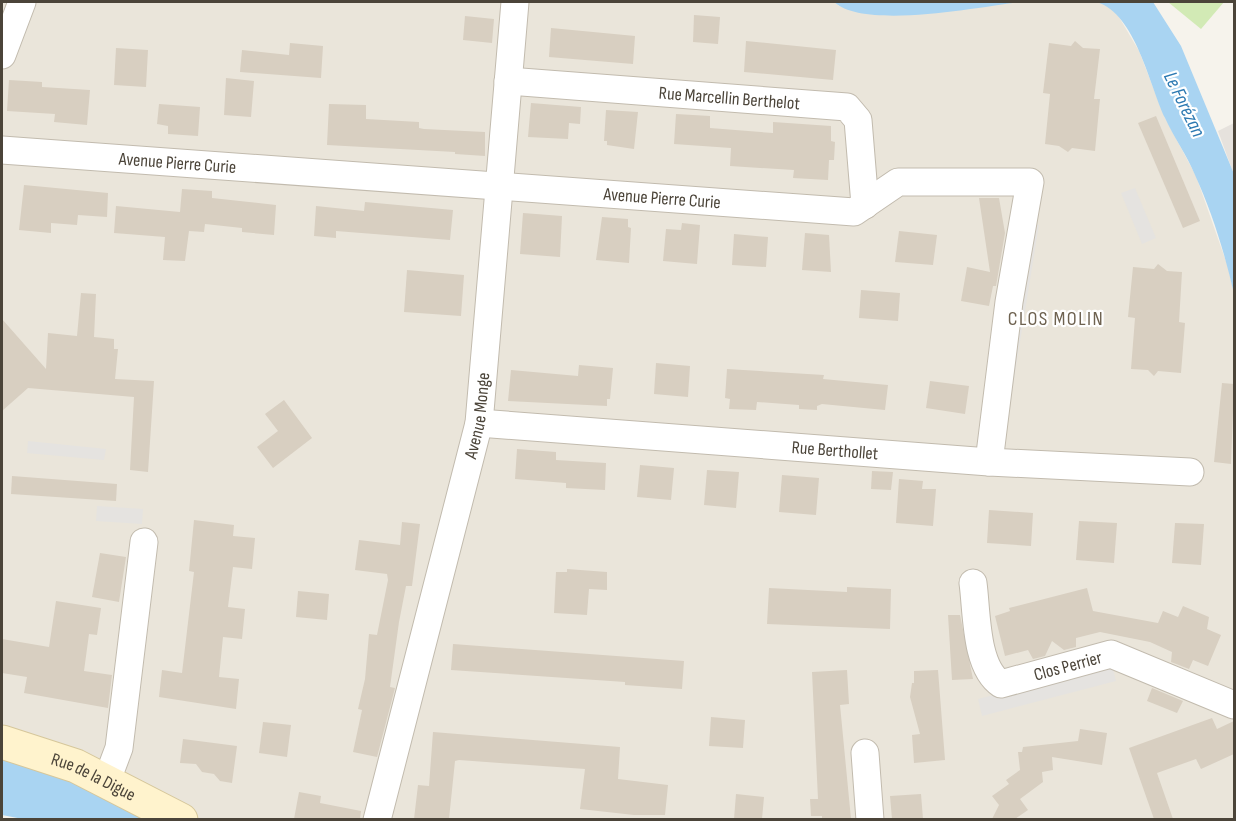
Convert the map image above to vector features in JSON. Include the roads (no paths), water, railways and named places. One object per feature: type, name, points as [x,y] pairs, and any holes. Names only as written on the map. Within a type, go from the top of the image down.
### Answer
[{"type":"street","points":[[2,55],[22,2]]},
{"type":"street","name":"Avenue Monge","points":[[377,819],[479,423],[515,2]]},
{"type":"street","name":"Rue Marcellin Berthelot","points":[[508,81],[847,107],[858,120],[865,205]]},
{"type":"street","name":"Avenue Pierre Curie","points":[[2,150],[854,212],[898,182],[1030,182],[1009,302],[989,462]]},
{"type":"street","name":"Rue Berthollet","points":[[479,423],[989,462],[1190,472]]},
{"type":"street","points":[[107,780],[119,748],[144,542]]},
{"type":"street","name":"Clos Perrier","points":[[973,583],[984,663],[991,677],[1001,684],[1111,654],[1234,705]]},
{"type":"street","name":"Rue de la Digue","points":[[2,742],[76,766],[181,819]]},
{"type":"street","points":[[865,753],[870,819]]},
{"type":"water","points":[[834,2],[1020,2],[951,12],[896,16],[870,15],[849,10]]},
{"type":"water","name":"Le Forézan","points":[[1097,2],[1153,2],[1181,46],[1234,174],[1234,294],[1207,204],[1192,168],[1165,118],[1140,52],[1122,21],[1110,9]]},
{"type":"water","points":[[2,751],[71,775],[152,819],[28,820],[2,815]]},
{"type":"district","name":"CLOS MOLIN","points":[[1056,318]]}]
